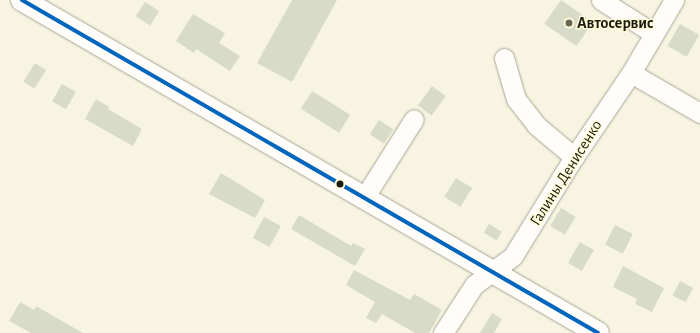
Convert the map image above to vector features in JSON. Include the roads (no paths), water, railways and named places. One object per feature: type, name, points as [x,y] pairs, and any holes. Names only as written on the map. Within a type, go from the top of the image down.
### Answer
[{"type":"highway","points":[[22,0],[598,333]]},
{"type":"street","points":[[601,0],[652,33]]},
{"type":"street","name":"Галины Денисенко","points":[[443,333],[474,285],[513,256],[574,157],[631,73],[652,33],[674,0]]},
{"type":"street","points":[[504,58],[516,99],[536,125],[574,157]]},
{"type":"street","points":[[631,73],[700,113]]},
{"type":"street","points":[[364,198],[414,119]]},
{"type":"place","name":"Автосервис","points":[[569,23]]}]
